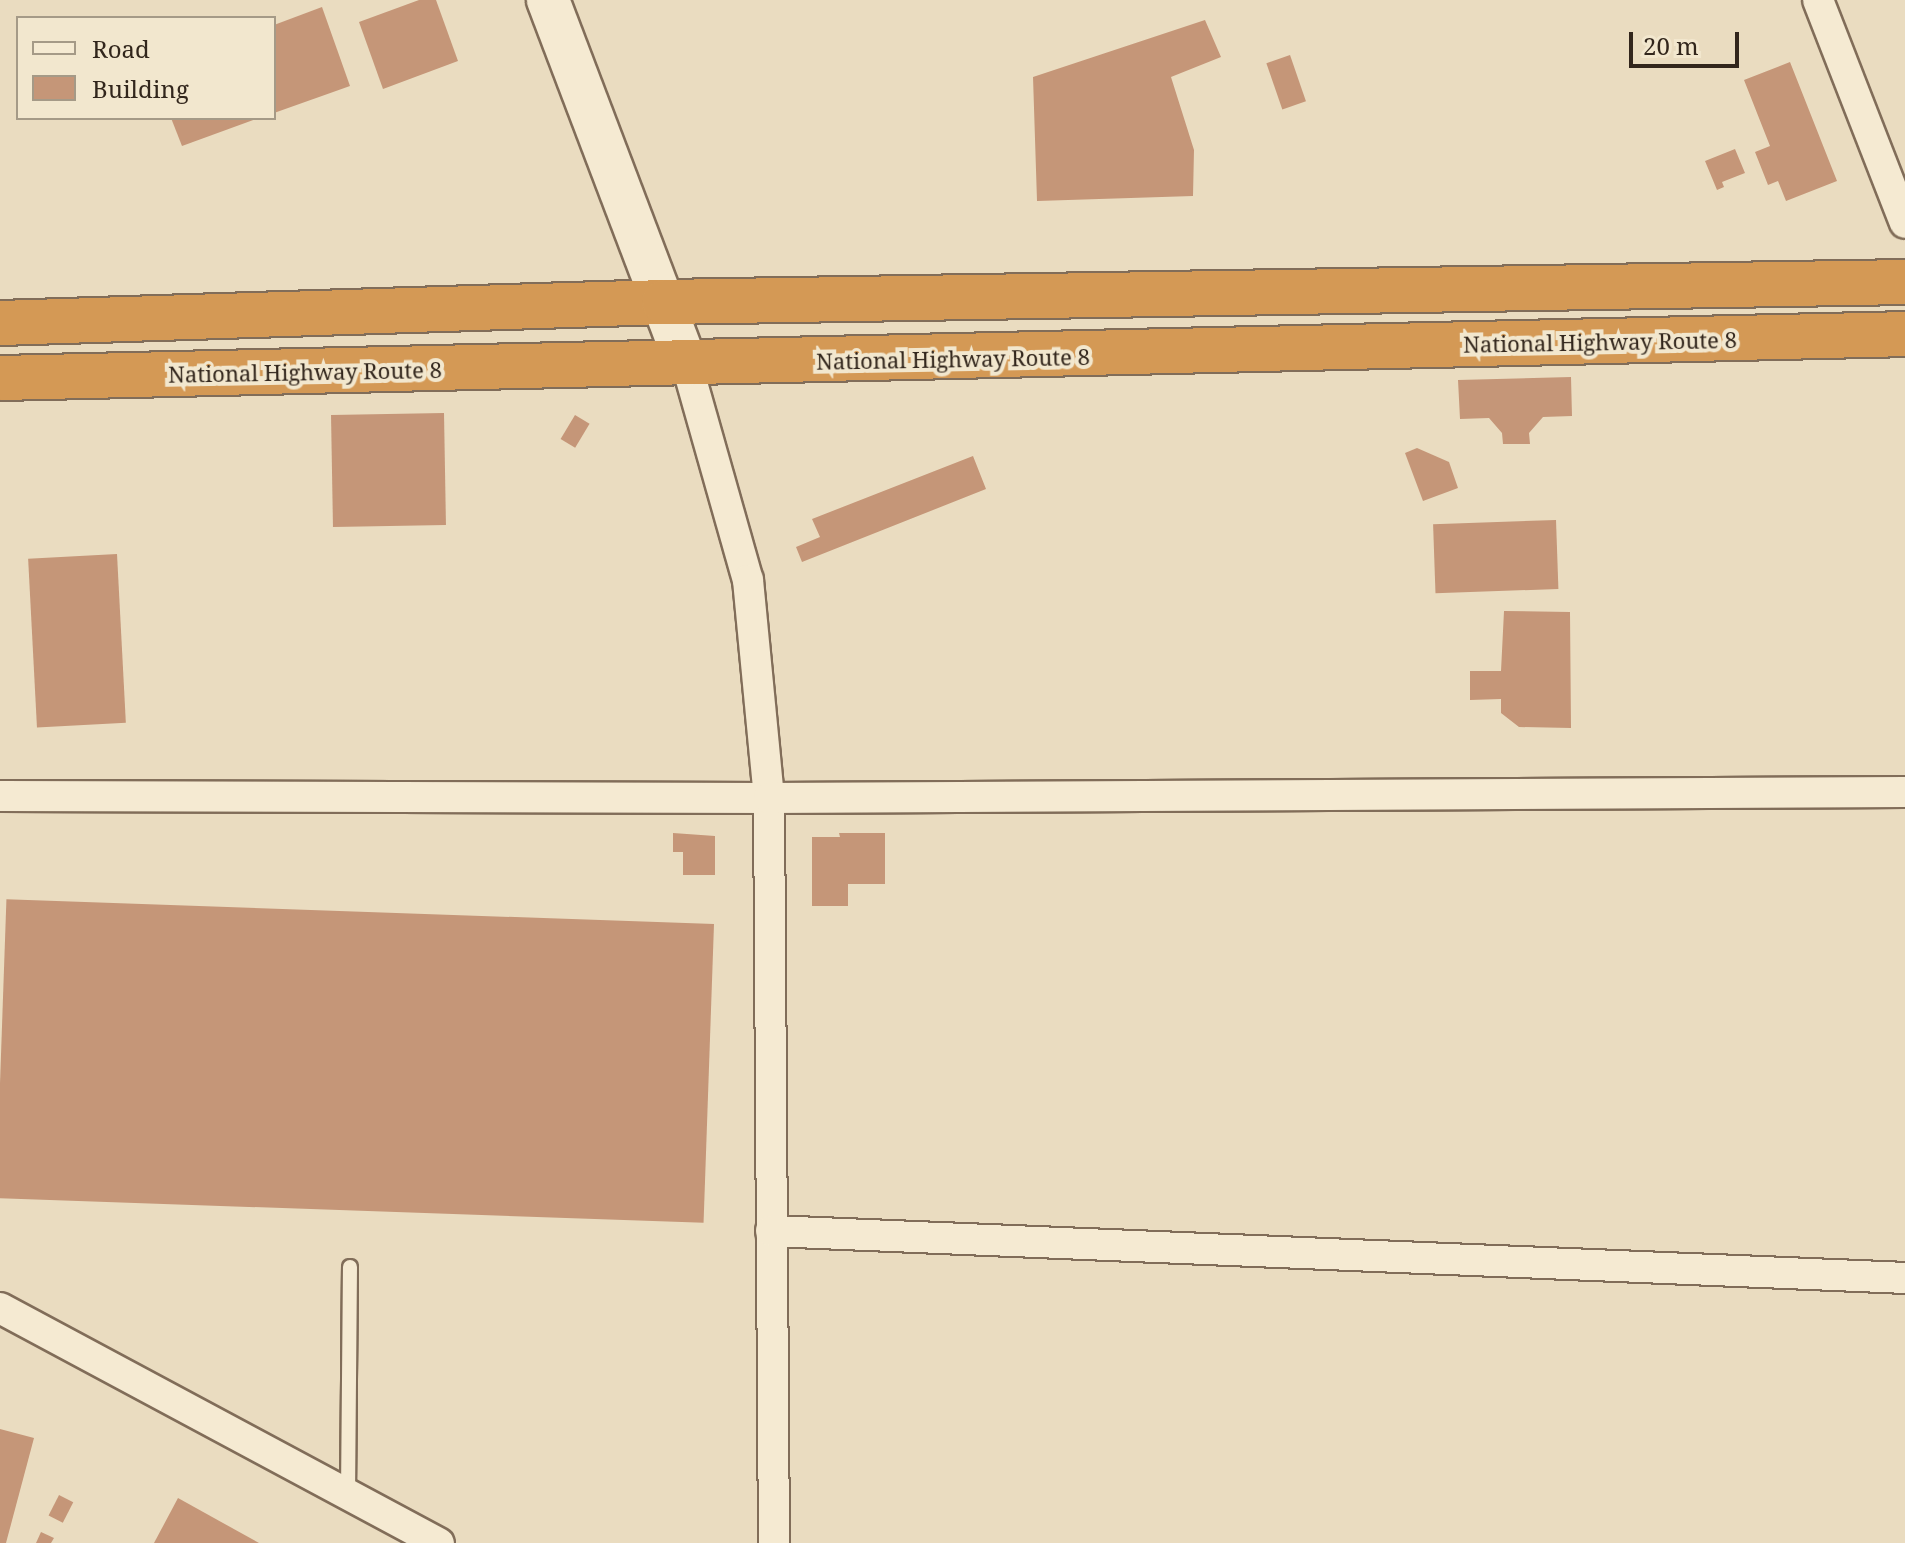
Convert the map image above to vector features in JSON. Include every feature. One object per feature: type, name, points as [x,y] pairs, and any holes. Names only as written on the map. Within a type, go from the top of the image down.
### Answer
[{"type":"highway","points":[[0,323],[664,302],[1905,282]]},
{"type":"highway","name":"National Highway Route 8","points":[[0,378],[687,365],[1905,334]]},
{"type":"street","points":[[548,0],[687,365],[748,580],[769,798],[774,1543]]},
{"type":"street","points":[[1818,0],[1905,223]]},
{"type":"street","points":[[0,796],[769,798],[1905,792]]},
{"type":"street","points":[[771,1231],[1905,1278]]},
{"type":"street","points":[[0,1308],[439,1543]]},
{"type":"lane","points":[[348,1494],[350,1267]]},
{"type":"building","points":[[419,0],[436,0],[458,61],[383,89],[359,22]]},
{"type":"building","points":[[322,7],[350,86],[276,112],[276,24]]},
{"type":"building","points":[[1205,20],[1221,57],[1171,77],[1194,150],[1193,196],[1037,201],[1033,77]]},
{"type":"building","points":[[1290,55],[1306,101],[1282,109],[1266,63]]},
{"type":"building","points":[[1790,62],[1837,181],[1786,201],[1778,181],[1768,185],[1755,152],[1770,146],[1744,80]]},
{"type":"building","points":[[172,120],[254,120],[182,146]]},
{"type":"building","points":[[1735,149],[1745,173],[1722,182],[1724,187],[1717,190],[1705,161]]},
{"type":"building","points":[[1571,377],[1572,416],[1543,417],[1529,433],[1530,444],[1503,444],[1502,433],[1489,418],[1460,419],[1458,380]]},
{"type":"building","points":[[444,413],[446,525],[333,527],[331,415]]},
{"type":"building","points":[[575,415],[590,424],[575,448],[561,439]]},
{"type":"building","points":[[1417,448],[1449,462],[1458,488],[1423,501],[1405,453]]},
{"type":"building","points":[[973,456],[986,489],[802,562],[796,547],[820,537],[812,519]]},
{"type":"building","points":[[1556,520],[1558,589],[1435,593],[1433,524]]},
{"type":"building","points":[[117,554],[126,723],[37,727],[28,559]]},
{"type":"building","points":[[1504,611],[1570,612],[1571,728],[1519,727],[1501,713],[1501,699],[1470,700],[1470,671],[1501,671]]},
{"type":"building","points":[[673,833],[715,836],[715,875],[683,875],[683,852],[673,852]]},
{"type":"building","points":[[839,833],[885,833],[885,884],[848,884],[848,906],[812,906],[812,837],[840,837]]},
{"type":"building","points":[[6,899],[714,924],[704,1223],[0,1198],[0,1083]]},
{"type":"building","points":[[0,1429],[34,1438],[6,1543],[0,1543]]},
{"type":"building","points":[[59,1495],[73,1502],[63,1523],[49,1515]]},
{"type":"building","points":[[178,1498],[259,1543],[154,1543]]},
{"type":"building","points":[[41,1532],[54,1538],[51,1543],[36,1543]]}]
